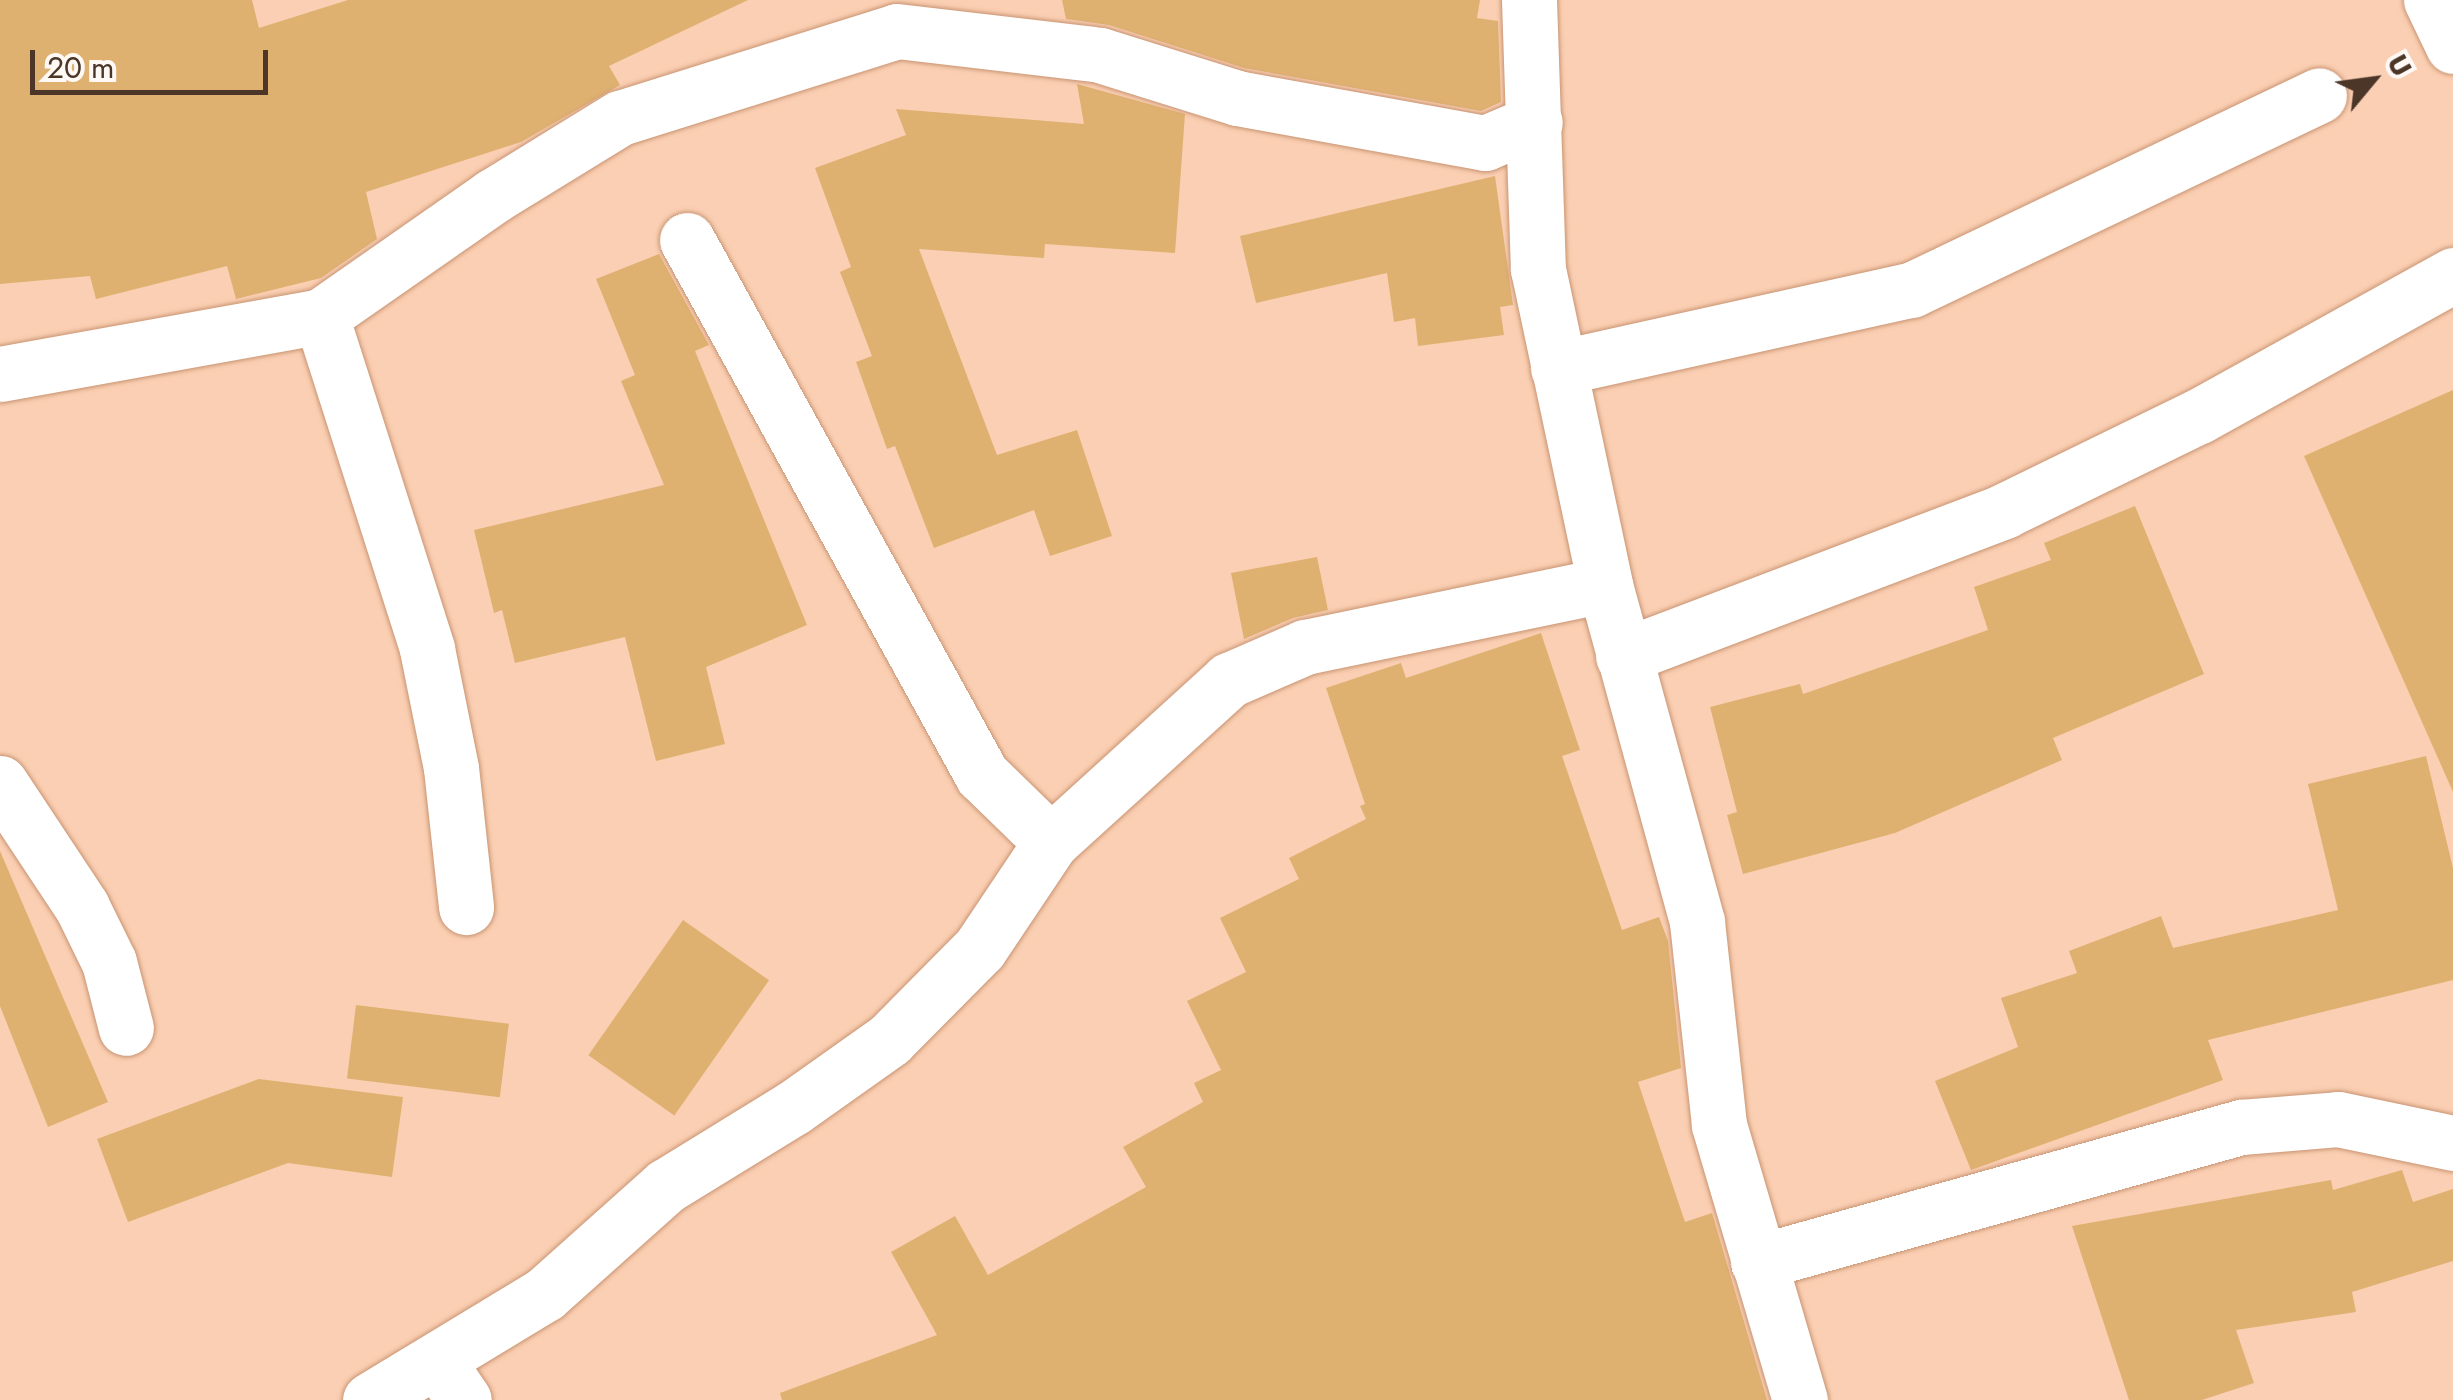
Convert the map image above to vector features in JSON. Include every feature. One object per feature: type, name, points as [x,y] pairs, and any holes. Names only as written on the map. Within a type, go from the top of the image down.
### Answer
[{"type":"street","points":[[1530,0],[1538,269],[1605,584],[1697,922],[1719,1125],[1800,1400]]},
{"type":"street","points":[[2431,0],[2453,46]]},
{"type":"street","points":[[0,374],[321,316],[493,196],[620,118],[897,31],[1100,55],[1237,98],[1485,143],[1535,122]]},
{"type":"street","points":[[1558,368],[1912,290],[2319,95]]},
{"type":"street","points":[[688,240],[982,774],[1051,842]]},
{"type":"street","points":[[1623,656],[2004,511],[2199,416],[2453,275]]},
{"type":"street","points":[[321,316],[427,648],[451,768],[466,907]]},
{"type":"street","points":[[370,1400],[451,1381],[666,1186],[793,1108],[890,1040],[980,948],[1051,842],[1229,680],[1305,647],[1605,584]]},
{"type":"street","points":[[0,784],[82,908],[109,962],[126,1028]]},
{"type":"street","points":[[1758,1262],[2241,1126],[2338,1120],[2453,1143]]},
{"type":"building","points":[[0,0],[252,0],[259,28],[348,0],[748,0],[609,66],[620,85],[521,142],[366,192],[377,239],[321,278],[236,299],[227,266],[96,299],[90,276],[0,284]]},
{"type":"building","points":[[1062,0],[1480,0],[1477,18],[1498,21],[1501,102],[1481,111],[1244,68],[1109,25],[1066,19]]},
{"type":"building","points":[[1077,84],[1185,114],[1175,253],[1045,244],[1044,258],[919,249],[997,455],[1077,430],[1112,536],[1050,556],[1034,510],[934,548],[895,446],[887,449],[856,362],[872,356],[840,272],[851,267],[815,168],[906,135],[896,109],[1084,124]]},
{"type":"building","points":[[1495,176],[1513,305],[1500,307],[1504,335],[1418,346],[1415,318],[1394,322],[1387,273],[1256,303],[1240,236]]},
{"type":"building","points":[[659,254],[709,345],[695,351],[807,625],[706,667],[725,744],[656,761],[625,637],[515,663],[502,610],[494,613],[474,530],[664,485],[621,381],[635,375],[596,279]]},
{"type":"building","points":[[2453,390],[2453,792],[2304,456]]},
{"type":"building","points":[[2135,506],[2204,674],[2053,738],[2062,760],[1895,833],[1743,874],[1727,815],[1737,812],[1710,707],[1800,684],[1803,694],[1988,630],[1974,587],[2051,560],[2044,543]]},
{"type":"building","points":[[1317,557],[1328,610],[1293,618],[1244,639],[1231,573]]},
{"type":"building","points":[[1541,633],[1580,750],[1562,756],[1622,930],[1659,917],[1668,941],[1681,1068],[1638,1082],[1685,1222],[1712,1213],[1767,1400],[782,1400],[780,1393],[937,1335],[891,1252],[955,1216],[988,1275],[1146,1187],[1123,1147],[1203,1102],[1194,1083],[1221,1070],[1187,1001],[1246,972],[1220,918],[1299,879],[1289,858],[1366,819],[1360,806],[1365,804],[1326,688],[1401,663],[1406,678]]},
{"type":"building","points":[[2426,756],[2453,868],[2453,980],[2208,1040],[2223,1080],[1971,1170],[1935,1081],[2018,1047],[2001,998],[2077,973],[2069,951],[2161,916],[2173,948],[2338,910],[2308,784]]},
{"type":"building","points":[[0,851],[108,1102],[48,1127],[0,1006]]},
{"type":"building","points":[[683,920],[769,980],[674,1115],[588,1055]]},
{"type":"building","points":[[356,1005],[509,1024],[500,1097],[347,1078]]},
{"type":"building","points":[[259,1079],[403,1097],[392,1177],[288,1163],[128,1222],[97,1139]]},
{"type":"building","points":[[2402,1170],[2413,1202],[2453,1189],[2453,1261],[2352,1292],[2356,1312],[2236,1330],[2254,1383],[2202,1400],[2129,1400],[2072,1226],[2331,1180],[2333,1190]]}]
